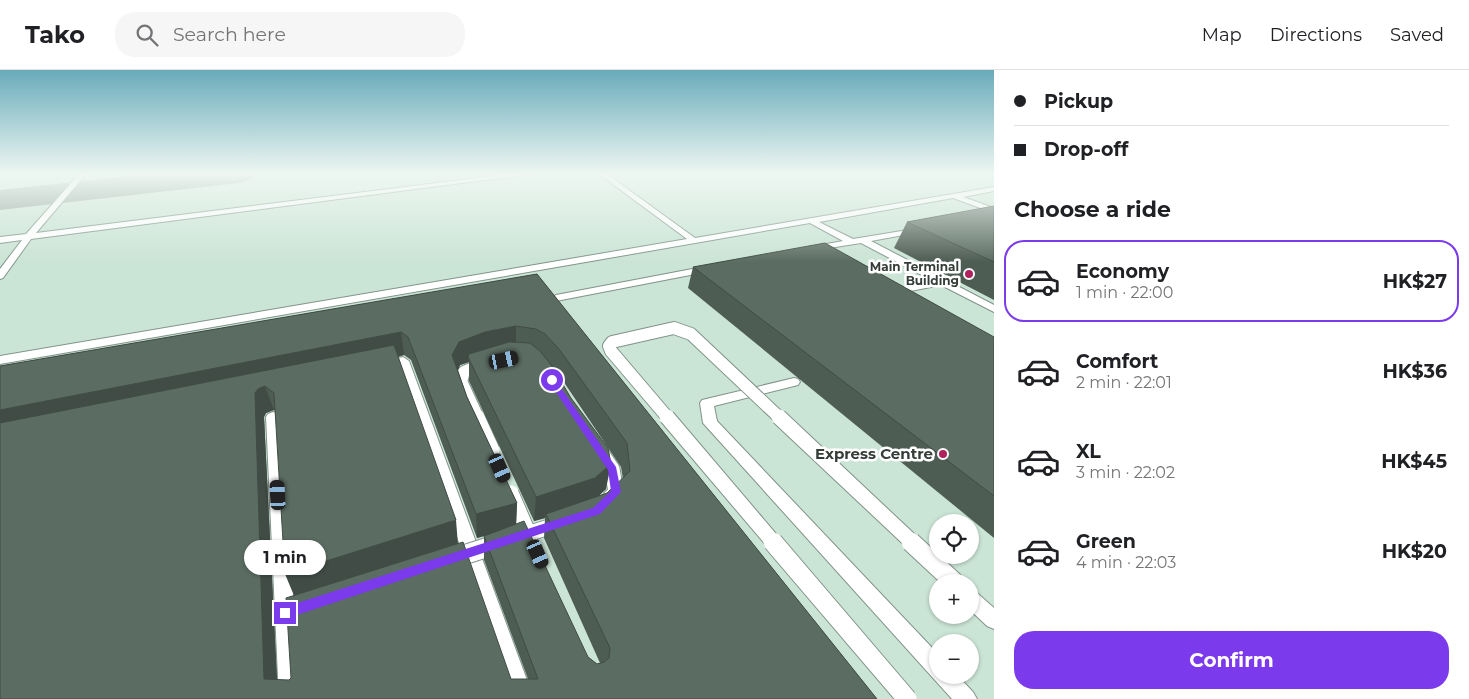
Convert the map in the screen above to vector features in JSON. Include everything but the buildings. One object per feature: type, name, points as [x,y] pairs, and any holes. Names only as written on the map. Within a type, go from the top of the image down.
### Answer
[{"type":"lane","points":[[0,276],[29,236],[57,203]]},
{"type":"lane","points":[[0,240],[292,203]]},
{"type":"lane","points":[[642,203],[693,240]]},
{"type":"lane","points":[[0,360],[910,203]]},
{"type":"lane","points":[[974,203],[994,211]]},
{"type":"lane","points":[[810,220],[942,282],[994,309]]},
{"type":"lane","points":[[823,260],[806,250],[928,228]]},
{"type":"lane","points":[[556,298],[719,267]]},
{"type":"lane","points":[[901,305],[884,295],[942,282]]},
{"type":"lane","points":[[907,699],[611,351],[609,346],[612,342],[674,328],[691,334],[946,574]]},
{"type":"lane","points":[[501,360],[476,366],[464,372],[462,381],[540,557]]},
{"type":"lane","points":[[374,367],[403,361],[523,699]]},
{"type":"lane","points":[[794,382],[707,403],[710,422],[929,659]]},
{"type":"lane","points":[[273,417],[290,699]]},
{"type":"lane","points":[[591,437],[612,469],[616,492],[596,511]]},
{"type":"lane","points":[[436,564],[577,518]]},
{"type":"lane","points":[[979,606],[994,620]]},
{"type":"lane","points":[[285,613],[304,607]]},
{"type":"lane","points":[[952,684],[966,699]]},
{"type":"shaded area","points":[[0,203],[994,203],[994,699],[0,699]]},
{"type":"place","name":"Main Terminal Building","points":[[969,274]]},
{"type":"place","name":"Express Centre","points":[[943,454]]},
{"type":"route","points":[[285,613],[596,511],[616,492],[612,469],[552,380]]}]
